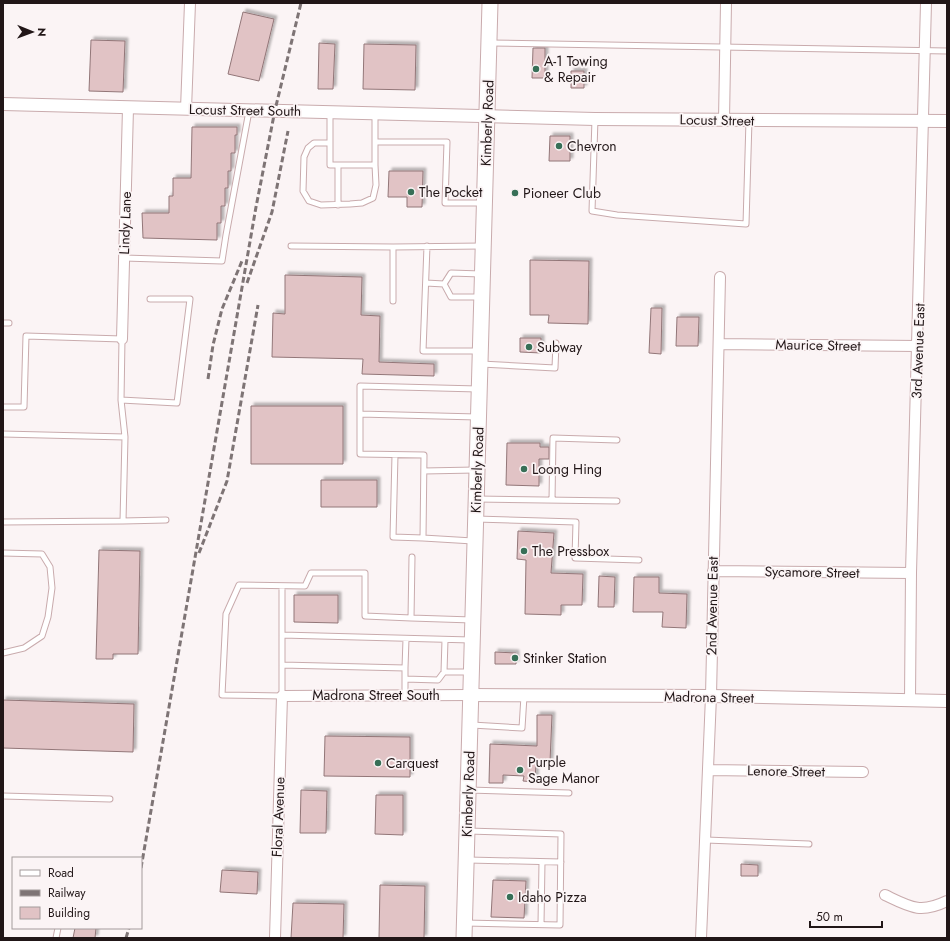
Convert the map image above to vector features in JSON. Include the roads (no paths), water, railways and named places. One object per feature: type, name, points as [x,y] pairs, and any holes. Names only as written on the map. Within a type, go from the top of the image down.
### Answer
[{"type":"main road","name":"Kimberly Road","points":[[464,931],[490,3]]},
{"type":"street","points":[[186,109],[190,3]]},
{"type":"street","points":[[724,120],[726,3]]},
{"type":"street","name":"3rd Avenue East","points":[[910,700],[911,573],[926,3]]},
{"type":"street","name":"Locust Street South","points":[[3,104],[487,115]]},
{"type":"street","name":"Lindy Lane","points":[[122,339],[128,108]]},
{"type":"street","name":"Locust Street","points":[[487,115],[596,119],[947,121]]},
{"type":"street","name":"2nd Avenue East","points":[[701,936],[711,696],[720,277]]},
{"type":"street","name":"Maurice Street","points":[[719,344],[918,346]]},
{"type":"street","name":"Sycamore Street","points":[[713,571],[911,573]]},
{"type":"street","name":"Madrona Street","points":[[470,695],[711,696],[947,701]]},
{"type":"street","name":"Madrona Street South","points":[[282,696],[470,695]]},
{"type":"street","name":"Floral Avenue","points":[[275,938],[282,696]]},
{"type":"street","name":"Lenore Street","points":[[708,770],[863,772]]},
{"type":"street","points":[[885,895],[912,908],[926,908],[947,901]]},
{"type":"lane","points":[[489,43],[947,51]]},
{"type":"lane","points":[[124,258],[222,261],[249,110]]},
{"type":"lane","points":[[330,112],[330,165],[375,165]]},
{"type":"lane","points":[[330,143],[314,143],[308,148],[304,157],[303,191],[310,201],[321,205],[338,205],[362,203],[373,198],[376,185],[375,113]]},
{"type":"lane","points":[[596,119],[592,211],[746,224],[749,120]]},
{"type":"lane","points":[[375,142],[447,142],[445,203],[484,203]]},
{"type":"lane","points":[[338,165],[338,205]]},
{"type":"lane","points":[[291,246],[483,246]]},
{"type":"lane","points":[[427,246],[423,351],[555,368],[556,343]]},
{"type":"lane","points":[[393,247],[393,301]]},
{"type":"lane","points":[[444,284],[450,273],[482,274]]},
{"type":"lane","points":[[426,283],[444,284]]},
{"type":"lane","points":[[444,284],[451,297],[482,298]]},
{"type":"lane","points":[[121,400],[177,403],[190,299],[150,299]]},
{"type":"lane","points":[[3,407],[24,407],[26,336],[122,339],[121,400],[125,437],[123,521]]},
{"type":"lane","points":[[423,538],[424,455],[360,454],[360,386],[479,389]]},
{"type":"lane","points":[[360,414],[478,418]]},
{"type":"lane","points":[[3,434],[125,437]]},
{"type":"lane","points":[[552,500],[553,438],[618,440]]},
{"type":"lane","points":[[396,455],[393,536],[475,541]]},
{"type":"lane","points":[[424,471],[477,470]]},
{"type":"lane","points":[[476,499],[617,501]]},
{"type":"lane","points":[[475,519],[576,522],[575,558],[639,560]]},
{"type":"lane","points":[[3,522],[166,520]]},
{"type":"lane","points":[[3,553],[42,554],[50,567],[52,588],[48,617],[42,636],[24,648],[3,653]]},
{"type":"lane","points":[[410,618],[412,557]]},
{"type":"lane","points":[[282,586],[282,696],[222,695],[226,614],[239,585],[305,586],[311,573],[365,573],[365,616],[473,620]]},
{"type":"lane","points":[[282,635],[472,640]]},
{"type":"lane","points":[[405,695],[406,639]]},
{"type":"lane","points":[[405,679],[438,680],[444,672],[445,640]]},
{"type":"lane","points":[[282,665],[406,668]]},
{"type":"lane","points":[[444,672],[471,672]]},
{"type":"lane","points":[[470,725],[522,728],[524,695]]},
{"type":"lane","points":[[468,790],[569,793]]},
{"type":"lane","points":[[3,796],[110,799]]},
{"type":"lane","points":[[464,931],[541,924],[560,925],[561,834],[467,831]]},
{"type":"lane","points":[[706,840],[809,844]]},
{"type":"lane","points":[[466,860],[560,862]]},
{"type":"lane","points":[[541,924],[542,862]]},
{"type":"railway","points":[[142,862],[256,207],[275,110],[301,3]]},
{"type":"railway","points":[[247,283],[272,212],[288,131]]},
{"type":"railway","points":[[208,379],[213,345],[222,309],[242,261]]},
{"type":"railway","points":[[199,553],[227,481],[258,305]]},
{"type":"railway","points":[[126,938],[129,929]]},
{"type":"place","name":"A-1 Towing & Repair","points":[[536,69]]},
{"type":"place","name":"Chevron","points":[[559,146]]},
{"type":"place","name":"The Pocket","points":[[411,192]]},
{"type":"place","name":"Pioneer Club","points":[[515,193]]},
{"type":"place","name":"Subway","points":[[529,347]]},
{"type":"place","name":"Loong Hing","points":[[524,469]]},
{"type":"place","name":"The Pressbox","points":[[524,551]]},
{"type":"place","name":"Stinker Station","points":[[515,658]]},
{"type":"place","name":"Carquest","points":[[378,763]]},
{"type":"place","name":"Purple Sage Manor","points":[[520,770]]},
{"type":"place","name":"Idaho Pizza","points":[[510,897]]}]
